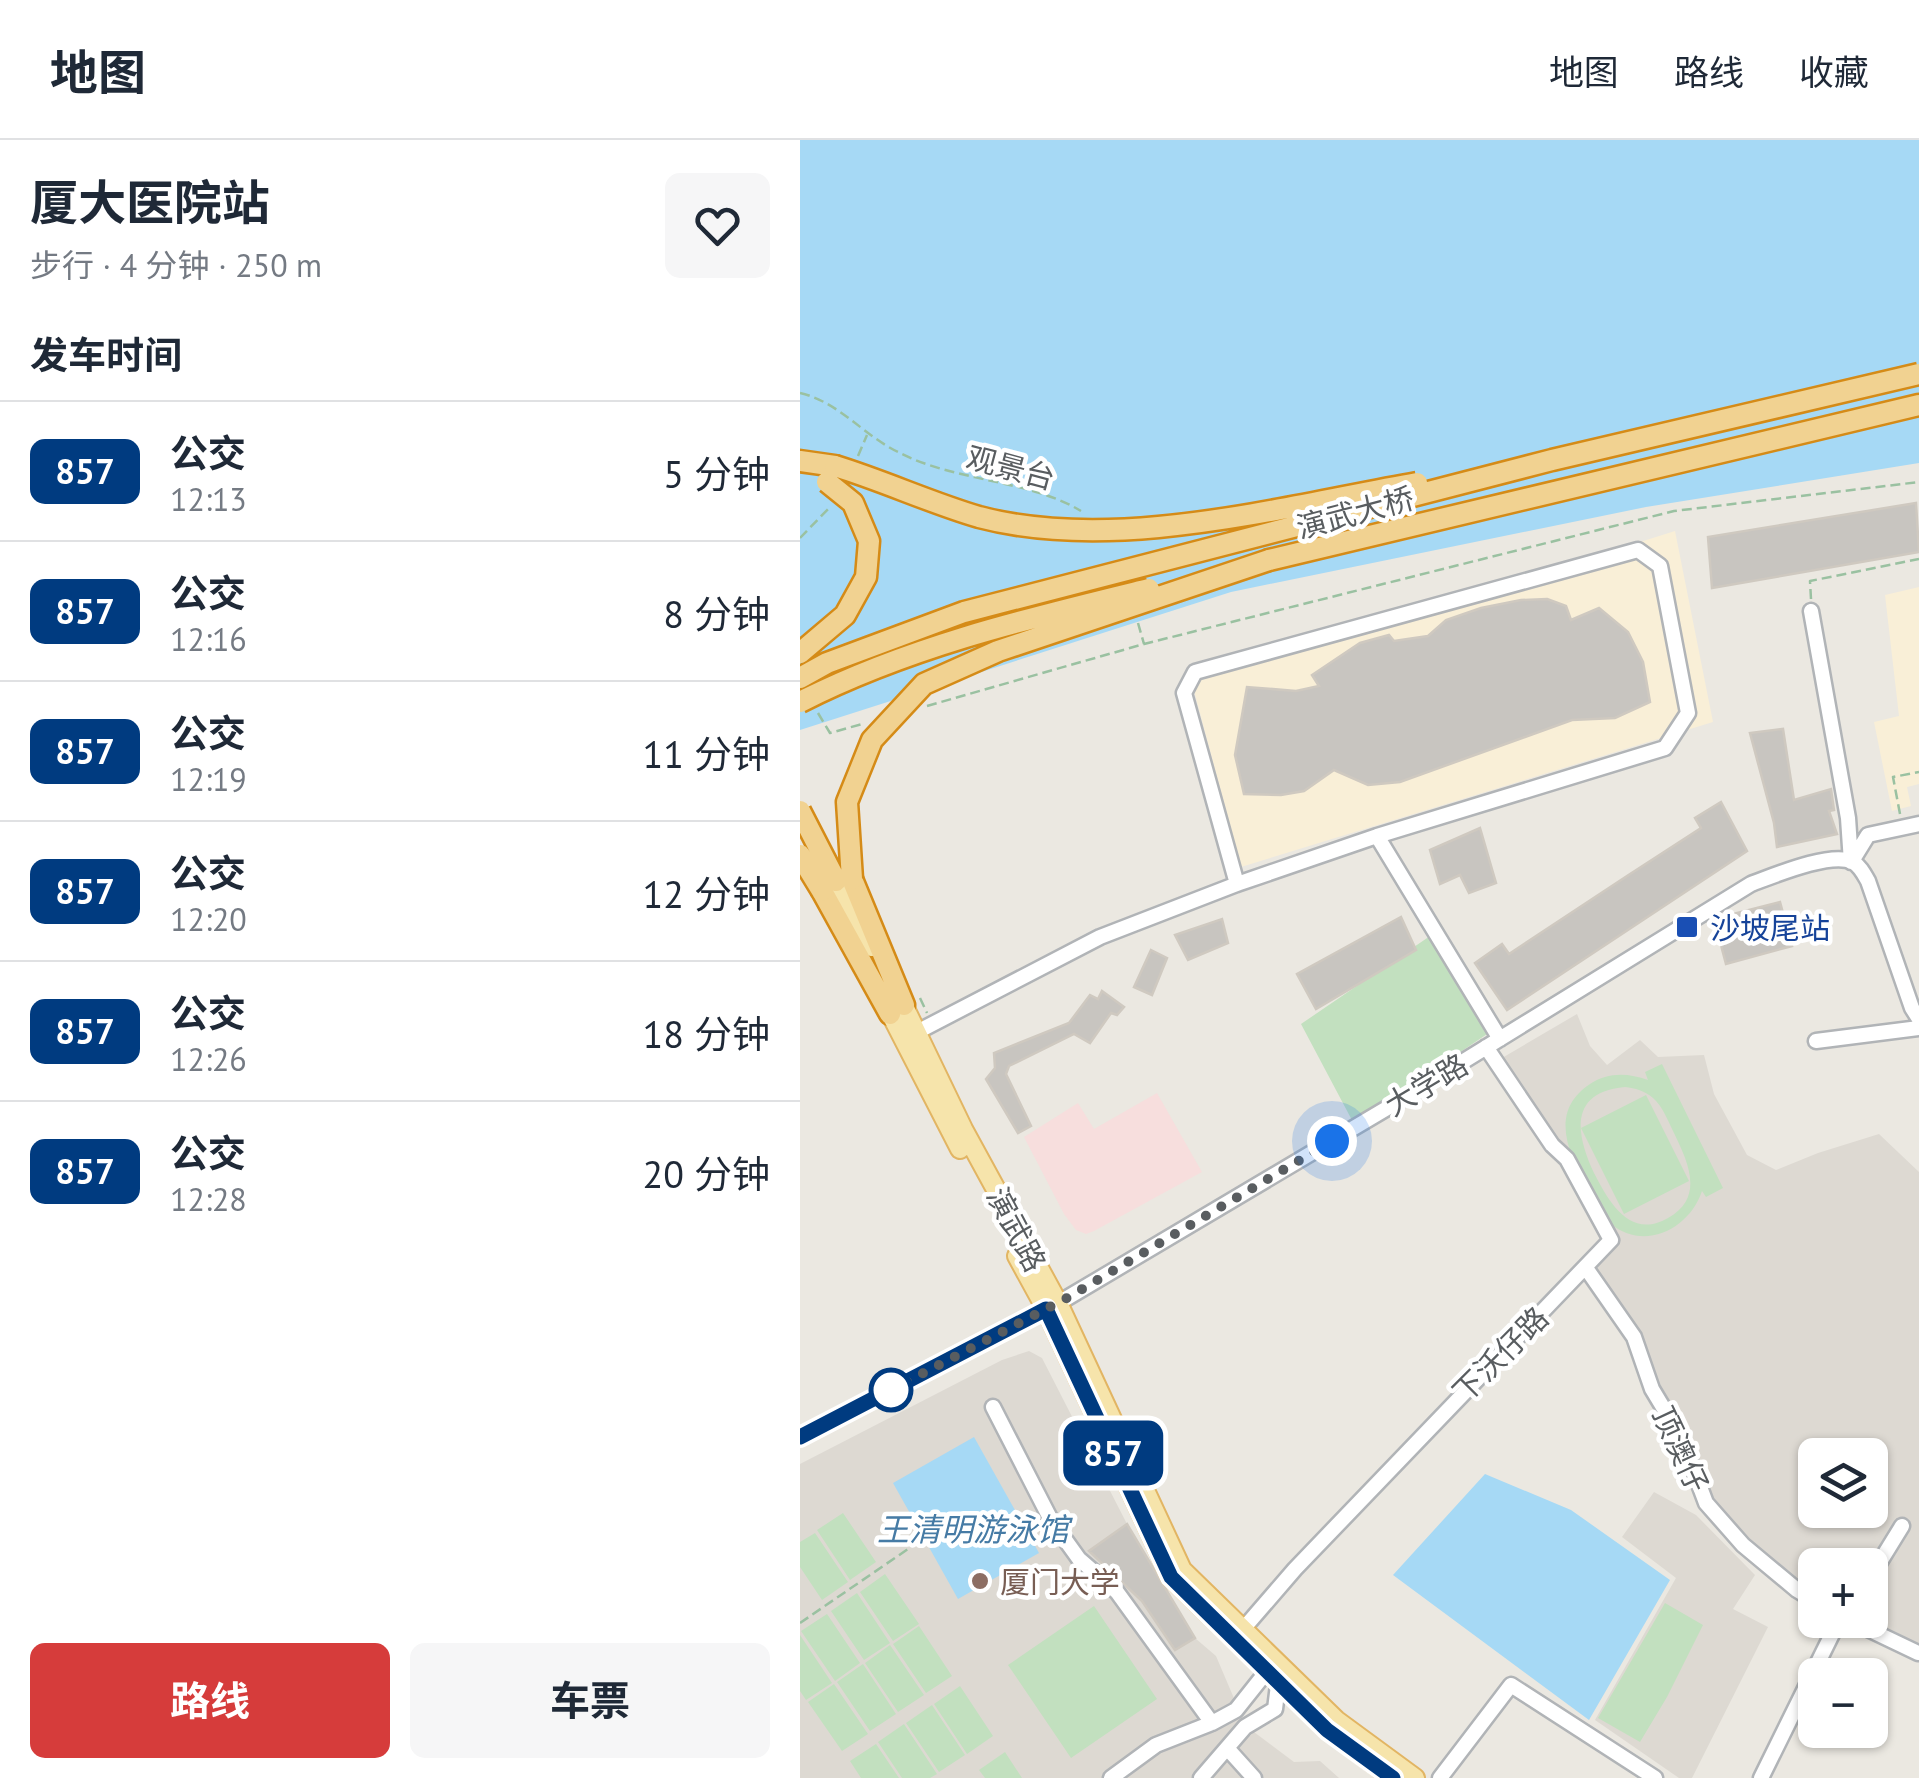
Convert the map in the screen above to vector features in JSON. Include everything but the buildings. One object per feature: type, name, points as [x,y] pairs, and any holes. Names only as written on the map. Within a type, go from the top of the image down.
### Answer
[{"type":"highway","name":"演武大桥","points":[[800,678],[964,612],[1552,460],[1919,374]]},
{"type":"highway","name":"演武大桥","points":[[800,702],[847,678],[998,626],[1919,406]]},
{"type":"highway","points":[[800,461],[818,461],[848,470],[980,517],[1056,528],[1165,528],[1552,460]]},
{"type":"highway","points":[[800,473],[827,482],[853,503],[869,541],[866,576],[845,615],[800,653]]},
{"type":"highway","points":[[835,884],[846,802],[872,740],[924,684],[998,651],[1269,560]]},
{"type":"highway","points":[[800,812],[835,884],[903,1002]]},
{"type":"highway","points":[[800,832],[903,1002]]},
{"type":"highway","points":[[800,856],[835,884]]},
{"type":"main road","name":"演武路","points":[[903,1002],[924,1028],[963,1129],[1052,1306]]},
{"type":"main road","name":"演武路","points":[[903,1002],[1052,1306],[1171,1577],[1336,1720],[1415,1778]]},
{"type":"main road","name":"演武路","points":[[1239,1634],[1267,1671],[1327,1730],[1393,1778]]},
{"type":"street","points":[[924,1028],[1100,937],[1237,884],[1378,836],[1665,748],[1688,713],[1660,566],[1638,550],[1195,672],[1184,693],[1237,884]]},
{"type":"street","points":[[1812,611],[1848,818],[1851,862],[1868,881],[1912,1008],[1919,1018]]},
{"type":"street","points":[[1851,862],[1868,835],[1919,824]]},
{"type":"street","points":[[1378,836],[1500,1038]]},
{"type":"street","name":"大学路","points":[[800,1437],[1052,1306],[1751,884],[1792,869],[1841,859],[1851,862]]},
{"type":"street","points":[[1816,1041],[1919,1028]]},
{"type":"street","name":"下沃仔路","points":[[1239,1634],[1390,1468],[1611,1240],[1567,1159],[1552,1145],[1486,1047]]},
{"type":"street","name":"顶澳仔","points":[[1586,1268],[1634,1337],[1652,1389],[1682,1439],[1706,1503],[1743,1545],[1798,1591]]},
{"type":"street","points":[[993,1407],[1051,1520],[1079,1559],[1117,1592],[1212,1723]]},
{"type":"street","points":[[1888,1549],[1902,1526]]},
{"type":"street","points":[[1760,1778],[1830,1638]]},
{"type":"street","points":[[1887,1638],[1918,1653]]},
{"type":"street","points":[[1111,1778],[1156,1745],[1236,1710],[1267,1671]]},
{"type":"street","points":[[1200,1778],[1245,1728],[1275,1709],[1278,1685],[1293,1696]]},
{"type":"street","points":[[1440,1778],[1512,1685],[1655,1778]]},
{"type":"street","points":[[1227,1748],[1254,1778]]},
{"type":"path","name":"观景台","points":[[800,393],[834,406],[868,434],[932,468],[1048,496],[1080,511]]},
{"type":"path","points":[[917,709],[1144,644],[1674,510],[1919,482]]},
{"type":"path","points":[[1812,611],[1810,580],[1919,558]]},
{"type":"path","points":[[1137,620],[1144,644]]},
{"type":"path","points":[[830,734],[864,724]]},
{"type":"path","points":[[1900,816],[1893,777],[1919,772]]},
{"type":"path","points":[[903,1002],[924,1028]]},
{"type":"path","points":[[800,1622],[908,1548]]},
{"type":"shaded area","points":[[1675,531],[1713,722],[1241,867],[1192,683]]},
{"type":"shaded area","points":[[1919,587],[1919,784],[1907,787],[1911,806],[1892,811],[1874,722],[1899,716],[1885,595]]},
{"type":"shaded area","points":[[1577,1014],[1590,1046],[1607,1065],[1640,1040],[1658,1057],[1704,1055],[1714,1094],[1747,1155],[1776,1170],[1879,1134],[1919,1172],[1919,1646],[1888,1632],[1888,1548],[1798,1548],[1798,1579],[1749,1541],[1714,1500],[1691,1441],[1593,1276],[1593,1263],[1617,1245],[1567,1155],[1502,1058]]},
{"type":"shaded area","points":[[1157,1093],[1202,1172],[1094,1231],[1086,1234],[1076,1230],[1024,1137],[1078,1103],[1094,1129]]},
{"type":"shaded area","name":"厦门大学","points":[[1029,1351],[1042,1358],[1127,1524],[1195,1638],[1216,1656],[1250,1736],[1254,1732],[1294,1762],[1320,1761],[1339,1778],[800,1778],[800,1464],[1002,1360]]},
{"type":"shaded area","points":[[1654,1492],[1696,1515],[1755,1575],[1733,1609],[1768,1627],[1692,1778],[1679,1778],[1595,1720],[1676,1578],[1622,1537]]},
{"type":"green space","points":[[1433,934],[1493,1030],[1354,1124],[1301,1024]]},
{"type":"green space","points":[[1662,1064],[1723,1188],[1706,1197],[1702,1191],[1688,1216],[1665,1232],[1638,1236],[1611,1224],[1600,1211],[1573,1160],[1566,1119],[1577,1095],[1590,1084],[1618,1075],[1648,1080],[1645,1072]],"holes":[[[1625,1087],[1647,1093],[1660,1105],[1688,1166],[1687,1200],[1655,1224],[1643,1224],[1622,1215],[1594,1173],[1583,1144],[1581,1118],[1585,1106],[1594,1097]]]},
{"type":"green space","points":[[1646,1095],[1689,1181],[1624,1214],[1581,1128]]},
{"type":"green space","points":[[843,1513],[876,1562],[850,1580],[817,1530]]},
{"type":"green space","points":[[815,1533],[848,1582],[822,1600],[800,1567],[800,1542]]},
{"type":"green space","points":[[885,1574],[919,1624],[893,1641],[860,1592]]},
{"type":"green space","points":[[857,1593],[890,1643],[864,1660],[831,1611]]},
{"type":"green space","points":[[1665,1603],[1703,1625],[1640,1742],[1598,1718]]},
{"type":"green space","points":[[1094,1606],[1157,1699],[1071,1758],[1008,1665]]},
{"type":"green space","points":[[827,1614],[860,1663],[835,1681],[801,1631]]},
{"type":"green space","points":[[919,1626],[952,1676],[926,1693],[893,1644]]},
{"type":"green space","points":[[800,1635],[832,1683],[806,1700],[800,1691]]},
{"type":"green space","points":[[890,1645],[924,1695],[898,1712],[865,1663]]},
{"type":"green space","points":[[863,1664],[896,1714],[870,1731],[837,1682]]},
{"type":"green space","points":[[834,1684],[868,1734],[842,1751],[808,1702]]},
{"type":"green space","points":[[960,1686],[993,1736],[967,1754],[934,1704]]},
{"type":"green space","points":[[932,1705],[965,1755],[939,1772],[906,1723]]},
{"type":"green space","points":[[904,1724],[937,1774],[930,1778],[902,1778],[878,1742]]},
{"type":"green space","points":[[876,1744],[899,1778],[861,1778],[850,1761]]},
{"type":"green space","points":[[1005,1752],[1022,1778],[985,1778],[979,1770]]},
{"type":"water","points":[[800,140],[1919,140],[1919,463],[1646,507],[1231,592],[800,730]]},
{"type":"water","name":"王清明游泳馆","points":[[974,1437],[1039,1553],[958,1599],[893,1483]]},
{"type":"water","points":[[1485,1474],[1571,1510],[1670,1580],[1589,1720],[1393,1575]]},
{"type":"bus line","name":"857","points":[[800,1437],[1046,1309],[1171,1577],[1327,1730],[1393,1778]]},
{"type":"place","name":"沙坡尾站","points":[[1687,927]]},
{"type":"place","name":"厦门大学","points":[[980,1581]]},
{"type":"route","points":[[891,1390],[1067,1298],[1332,1141]]}]
